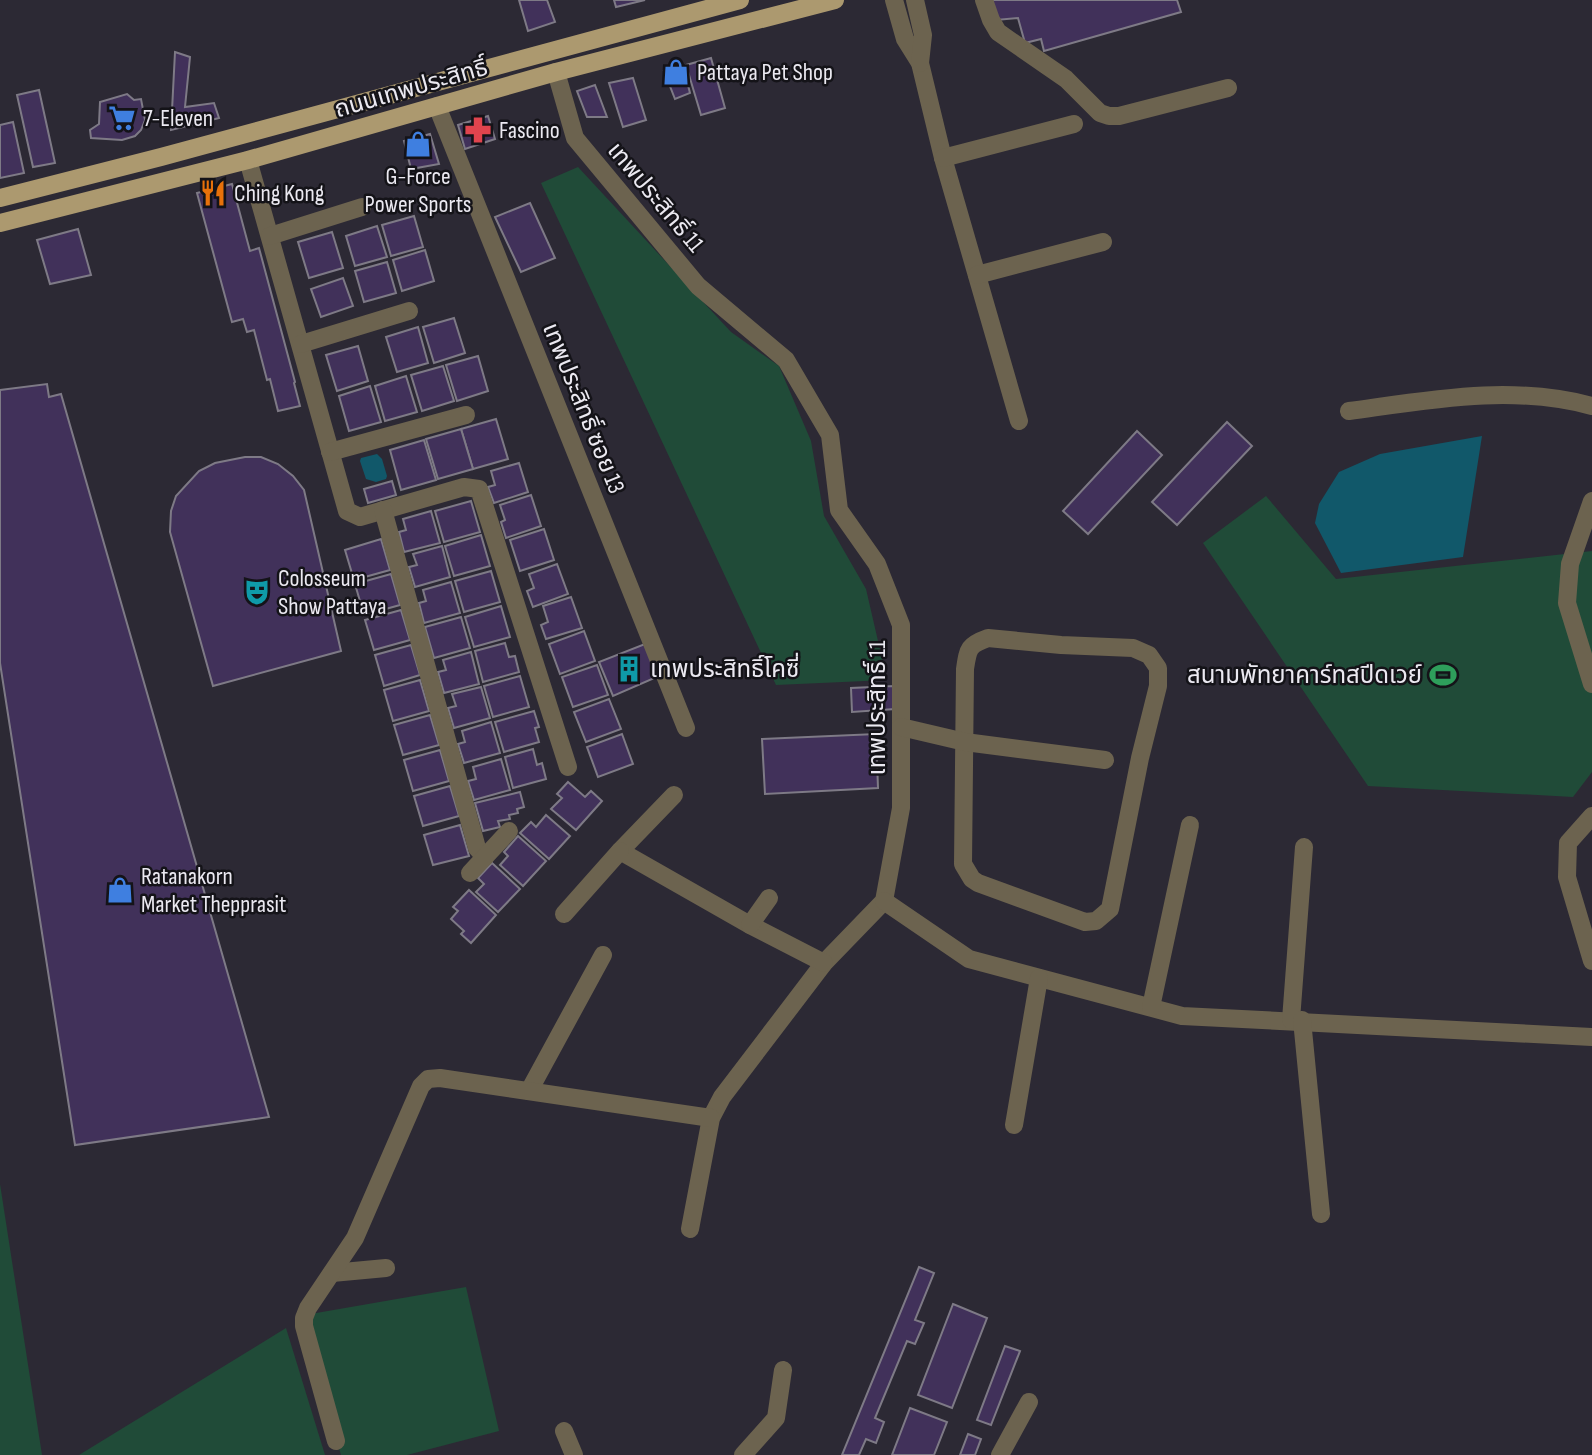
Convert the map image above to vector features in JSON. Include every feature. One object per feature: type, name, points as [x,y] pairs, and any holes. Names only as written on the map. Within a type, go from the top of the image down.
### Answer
[{"type":"main road","name":"ถนนเทพประสิทธิ์","points":[[0,198],[161,158],[740,0]]},
{"type":"main road","name":"ถนนเทพประสิทธิ์","points":[[0,223],[248,160],[556,72],[835,0]]},
{"type":"street","points":[[894,0],[905,40],[920,64],[943,158],[1019,421]]},
{"type":"street","points":[[915,0],[923,35],[920,64]]},
{"type":"street","points":[[984,0],[990,20],[998,32],[1066,79],[1100,113],[1119,116],[1227,88]]},
{"type":"street","name":"เทพประสิทธิ์ 11","points":[[556,72],[575,138],[698,286],[786,360],[830,435],[839,510],[877,564],[901,625],[901,808],[884,901]]},
{"type":"street","name":"เทพประสิทธิ์ ซอย 13","points":[[437,106],[686,728]]},
{"type":"street","points":[[943,158],[1074,124]]},
{"type":"street","points":[[248,160],[347,511],[360,517],[464,487],[479,489],[568,767]]},
{"type":"street","points":[[271,236],[362,207]]},
{"type":"street","points":[[977,275],[1103,242]]},
{"type":"street","points":[[301,344],[409,311]]},
{"type":"street","points":[[1349,411],[1430,399],[1509,394],[1574,401],[1592,406]]},
{"type":"street","points":[[330,452],[466,415]]},
{"type":"street","points":[[1592,501],[1570,564],[1567,603],[1592,684]]},
{"type":"street","points":[[383,510],[477,849],[485,857]]},
{"type":"street","points":[[988,638],[1061,646],[1133,648],[1149,655],[1158,668],[1158,686],[1140,758],[1110,909],[1103,917],[1084,922],[978,883],[966,872],[962,853],[965,742],[965,669],[968,651],[974,643],[988,638]]},
{"type":"street","points":[[901,727],[965,742],[1105,760]]},
{"type":"street","points":[[564,914],[674,795]]},
{"type":"street","points":[[1592,816],[1567,843],[1567,877],[1592,961]]},
{"type":"street","points":[[1151,1007],[1190,825]]},
{"type":"street","points":[[470,873],[509,831]]},
{"type":"street","points":[[1304,847],[1297,1020],[1321,1214]]},
{"type":"street","points":[[620,851],[750,925],[824,963]]},
{"type":"street","points":[[750,925],[769,898]]},
{"type":"street","points":[[690,1229],[711,1118],[722,1097],[824,963],[884,901],[969,959],[1182,1016],[1592,1037]]},
{"type":"street","points":[[529,1091],[603,955]]},
{"type":"street","points":[[1014,1125],[1039,978]]},
{"type":"street","points":[[336,1441],[304,1326],[307,1308],[355,1238],[421,1086],[428,1079],[440,1078],[711,1118]]},
{"type":"street","points":[[332,1273],[386,1268]]},
{"type":"street","points":[[743,1455],[776,1418],[783,1370]]},
{"type":"street","points":[[1000,1455],[1029,1402]]},
{"type":"street","points":[[564,1431],[574,1455]]},
{"type":"green space","points":[[578,167],[731,332],[779,366],[811,441],[824,516],[866,589],[887,680],[776,685],[541,183]]},
{"type":"green space","name":"สนามพัทยาคาร์ทสปีดเวย์","points":[[1266,496],[1336,579],[1592,551],[1592,772],[1573,797],[1368,786],[1203,543]]},
{"type":"green space","points":[[0,1184],[42,1455],[0,1455]]},
{"type":"green space","points":[[466,1287],[499,1431],[407,1455],[341,1455],[299,1316]]},
{"type":"green space","points":[[286,1328],[325,1455],[79,1455]]},
{"type":"water","points":[[1482,436],[1463,557],[1341,573],[1315,523],[1319,504],[1339,472],[1380,454]]},
{"type":"water","points":[[377,454],[382,459],[387,476],[386,479],[376,482],[366,479],[360,461],[361,458]]},
{"type":"building","points":[[519,0],[547,0],[555,22],[528,31]]},
{"type":"building","points":[[614,0],[645,0],[616,7]]},
{"type":"building","points":[[989,0],[1177,0],[1181,12],[1044,51],[1041,39],[1025,43],[1018,18],[996,20]]},
{"type":"building","points":[[175,52],[190,57],[185,107],[214,103],[219,118],[171,130]]},
{"type":"building","points":[[711,58],[725,108],[701,115],[686,65]]},
{"type":"building","points":[[683,66],[690,93],[675,99],[664,71]]},
{"type":"building","points":[[633,78],[646,120],[623,127],[609,83]]},
{"type":"building","points":[[595,85],[607,117],[587,117],[577,91]]},
{"type":"building","points":[[39,90],[55,163],[33,167],[17,95]]},
{"type":"building","name":"7-Eleven","points":[[127,94],[134,100],[141,99],[145,120],[141,130],[135,136],[122,140],[91,138],[90,130],[99,124],[100,102]]},
{"type":"building","points":[[488,116],[495,139],[465,149],[458,125]]},
{"type":"building","points":[[13,122],[24,173],[0,178],[0,125]]},
{"type":"building","points":[[430,134],[439,164],[411,169],[404,141]]},
{"type":"building","points":[[232,184],[250,251],[259,248],[300,406],[278,411],[254,330],[247,332],[243,319],[232,322],[197,193]]},
{"type":"building","points":[[530,203],[555,258],[521,272],[495,217]]},
{"type":"building","points":[[414,216],[423,247],[391,256],[382,225]]},
{"type":"building","points":[[377,226],[387,257],[355,266],[346,236]]},
{"type":"building","points":[[78,229],[91,275],[50,284],[37,240]]},
{"type":"building","points":[[332,232],[343,268],[309,278],[298,242]]},
{"type":"building","points":[[425,250],[434,281],[402,291],[393,260]]},
{"type":"building","points":[[387,262],[396,293],[364,302],[355,271]]},
{"type":"building","points":[[343,278],[353,306],[321,317],[311,289]]},
{"type":"building","points":[[454,318],[465,353],[434,363],[423,327]]},
{"type":"building","points":[[418,327],[428,363],[397,372],[386,337]]},
{"type":"building","points":[[358,346],[368,381],[337,391],[326,355]]},
{"type":"building","points":[[478,356],[488,391],[457,401],[446,365]]},
{"type":"building","points":[[443,366],[454,401],[422,411],[411,375]]},
{"type":"building","points":[[406,376],[417,412],[385,421],[375,386]]},
{"type":"building","name":"Ratanakorn Market Thepprasit","points":[[47,384],[49,397],[61,394],[269,1117],[75,1145],[0,663],[0,390]]},
{"type":"building","points":[[370,386],[381,422],[349,431],[339,396]]},
{"type":"building","points":[[496,419],[508,459],[473,469],[461,429]]},
{"type":"building","points":[[1227,422],[1252,446],[1177,525],[1152,502]]},
{"type":"building","points":[[461,429],[473,469],[438,479],[426,439]]},
{"type":"building","points":[[1137,431],[1162,455],[1088,534],[1063,511]]},
{"type":"building","points":[[424,440],[436,480],[401,490],[390,450]]},
{"type":"building","name":"Colosseum Show Pattaya","points":[[261,457],[278,464],[293,476],[304,490],[341,651],[213,686],[170,532],[171,511],[176,496],[199,471],[215,463]]},
{"type":"building","points":[[519,463],[528,492],[494,503],[488,487],[495,485],[491,471]]},
{"type":"building","points":[[392,481],[396,495],[368,503],[364,489]]},
{"type":"building","points":[[531,495],[541,526],[506,538],[501,522],[505,520],[500,505]]},
{"type":"building","points":[[471,501],[480,532],[444,542],[435,511]]},
{"type":"building","points":[[431,511],[440,543],[404,552],[399,532],[406,530],[403,519]]},
{"type":"building","points":[[544,529],[554,560],[520,571],[510,540]]},
{"type":"building","points":[[481,535],[490,566],[454,576],[445,546]]},
{"type":"building","points":[[381,539],[390,570],[354,580],[345,550]]},
{"type":"building","points":[[442,546],[450,577],[415,587],[409,567],[417,565],[413,554]]},
{"type":"building","points":[[557,564],[568,594],[533,607],[527,591],[534,588],[529,574]]},
{"type":"building","points":[[491,571],[500,602],[464,612],[455,581]]},
{"type":"building","points":[[391,574],[400,605],[364,615],[355,584]]},
{"type":"building","points":[[451,582],[460,613],[424,623],[419,603],[426,601],[423,590]]},
{"type":"building","points":[[571,597],[582,628],[546,639],[541,625],[548,622],[543,606]]},
{"type":"building","points":[[501,606],[510,637],[474,647],[465,617]]},
{"type":"building","points":[[401,610],[410,640],[374,650],[365,620]]},
{"type":"building","points":[[461,617],[470,648],[434,658],[425,627]]},
{"type":"building","points":[[584,631],[595,661],[560,674],[549,644]]},
{"type":"building","points":[[505,643],[509,657],[515,656],[519,672],[483,682],[475,651]]},
{"type":"building","name":"เทพประสิทธิ์โคซี่","points":[[645,644],[659,676],[613,696],[599,662]]},
{"type":"building","points":[[411,645],[420,675],[384,686],[375,655]]},
{"type":"building","points":[[471,652],[479,684],[444,693],[438,672],[446,670],[443,660]]},
{"type":"building","points":[[597,665],[608,695],[573,707],[562,677]]},
{"type":"building","points":[[520,676],[529,707],[493,717],[484,686]]},
{"type":"building","points":[[420,680],[429,711],[393,721],[384,690]]},
{"type":"building","points":[[894,686],[895,709],[852,712],[851,688]]},
{"type":"building","points":[[481,687],[490,718],[454,728],[448,708],[456,706],[452,694]]},
{"type":"building","points":[[609,699],[621,729],[586,742],[574,712]]},
{"type":"building","points":[[534,711],[539,727],[535,728],[539,742],[504,752],[495,722]]},
{"type":"building","points":[[430,715],[439,745],[403,755],[394,725]]},
{"type":"building","points":[[491,722],[500,753],[464,763],[458,744],[465,742],[462,731]]},
{"type":"building","points":[[622,734],[633,764],[598,777],[587,747]]},
{"type":"building","points":[[876,734],[878,788],[765,794],[762,739]]},
{"type":"building","points":[[533,749],[537,765],[542,763],[546,779],[513,788],[505,757]]},
{"type":"building","points":[[440,750],[449,781],[413,791],[404,760]]},
{"type":"building","points":[[501,759],[510,790],[474,800],[468,781],[476,779],[473,767]]},
{"type":"building","points":[[568,782],[585,797],[591,791],[602,801],[576,830],[551,809],[562,798],[557,794]]},
{"type":"building","points":[[450,786],[459,816],[423,826],[414,796]]},
{"type":"building","points":[[520,792],[524,807],[517,809],[518,813],[509,815],[510,819],[498,821],[500,827],[483,831],[475,803]]},
{"type":"building","points":[[546,815],[570,836],[549,859],[520,833],[531,822],[536,827]]},
{"type":"building","points":[[460,825],[469,856],[433,865],[424,835]]},
{"type":"building","points":[[518,836],[546,861],[523,886],[500,865],[508,856],[504,852]]},
{"type":"building","points":[[492,863],[520,889],[498,912],[476,892],[484,884],[478,878]]},
{"type":"building","points":[[469,890],[496,915],[471,943],[461,934],[464,931],[451,919],[458,911],[453,907]]},
{"type":"building","points":[[919,1267],[934,1273],[915,1320],[924,1323],[915,1344],[907,1341],[875,1418],[884,1422],[876,1443],[866,1439],[859,1455],[842,1455]]},
{"type":"building","points":[[953,1304],[987,1318],[952,1408],[918,1395]]},
{"type":"building","points":[[1005,1346],[1020,1351],[991,1425],[977,1420]]},
{"type":"building","points":[[910,1408],[947,1422],[934,1455],[892,1455]]},
{"type":"building","points":[[968,1434],[981,1439],[975,1455],[960,1455]]},
{"type":"place","name":"Pattaya Pet Shop","points":[[676,72]]},
{"type":"place","name":"7-Eleven","points":[[122,118]]},
{"type":"place","name":"Fascino","points":[[478,130]]},
{"type":"place","name":"G-Force Power Sports","points":[[418,144]]},
{"type":"place","name":"Ching Kong","points":[[213,193]]},
{"type":"place","name":"Colosseum Show Pattaya","points":[[257,592]]},
{"type":"place","name":"เทพประสิทธิ์โคซี่","points":[[629,669]]},
{"type":"place","name":"สนามพัทยาคาร์ทสปีดเวย์","points":[[1443,675]]},
{"type":"place","name":"Ratanakorn Market Thepprasit","points":[[120,890]]}]
